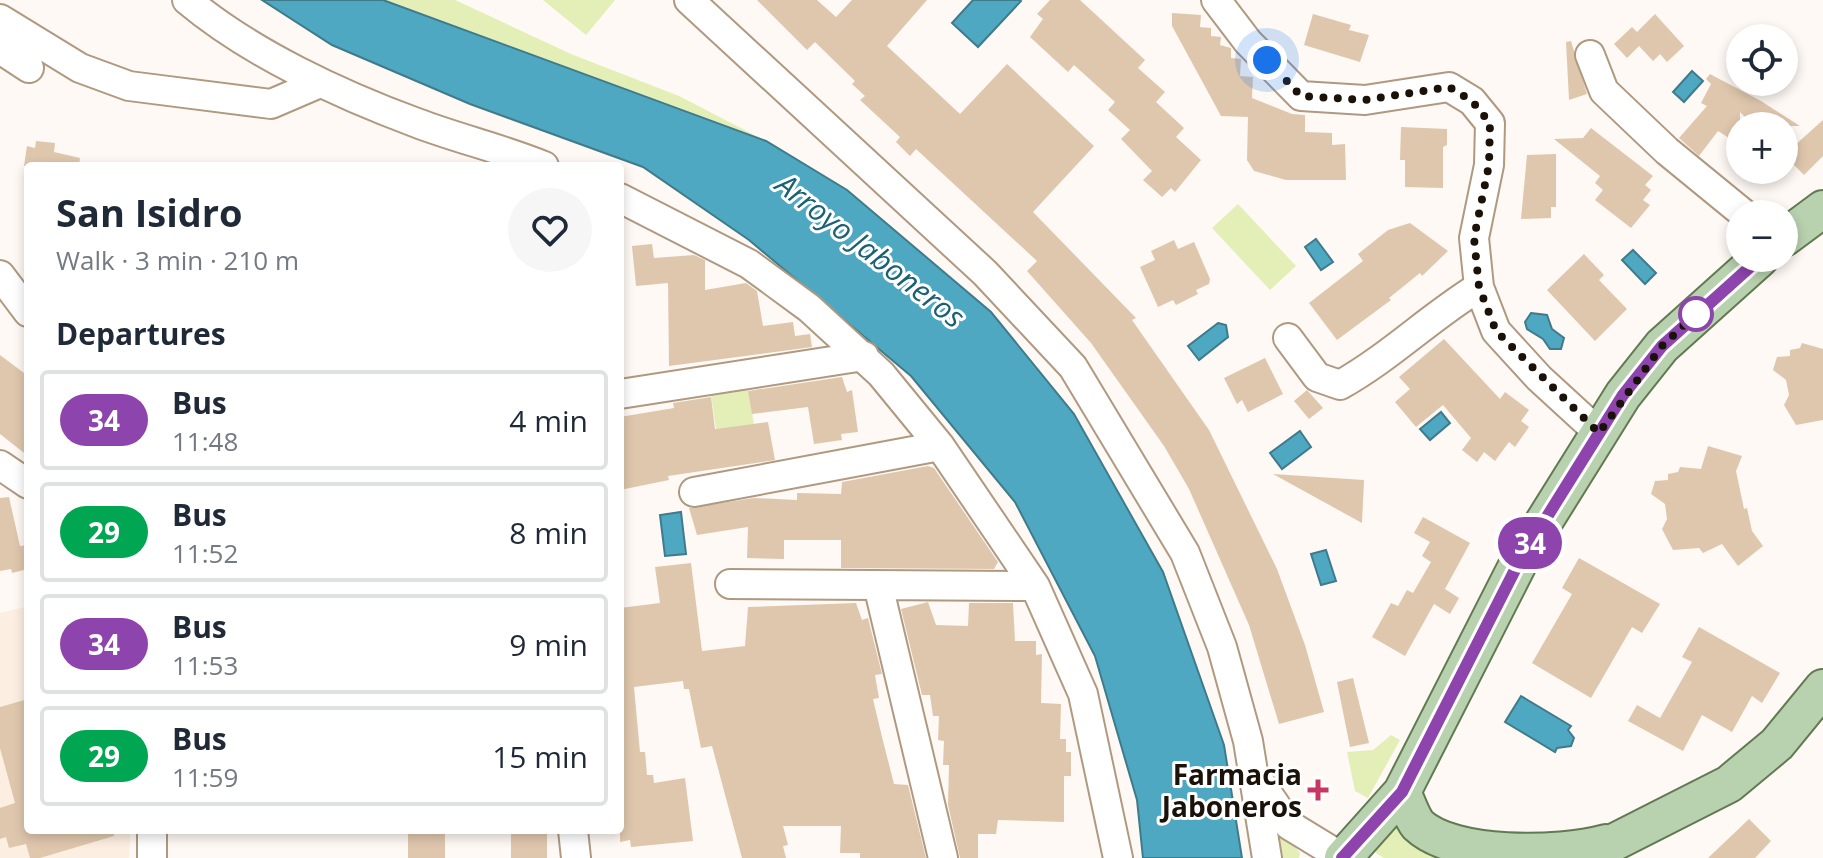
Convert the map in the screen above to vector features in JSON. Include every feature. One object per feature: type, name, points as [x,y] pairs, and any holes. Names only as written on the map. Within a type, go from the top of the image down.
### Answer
[{"type":"main road","points":[[1798,228],[1823,209]]},
{"type":"main road","points":[[1343,858],[1402,792],[1520,560],[1599,433],[1662,346],[1744,272]]},
{"type":"main road","points":[[1583,858],[1632,836],[1729,784],[1777,744],[1823,688]]},
{"type":"main road","points":[[1402,792],[1418,825],[1446,847],[1492,855],[1570,852],[1632,836]]},
{"type":"main road","points":[[1343,858],[1350,858]]},
{"type":"street","points":[[187,0],[287,66],[320,83],[418,124],[532,162]]},
{"type":"street","points":[[689,0],[985,273],[1073,367],[1185,553],[1222,647],[1248,741],[1267,858]]},
{"type":"street","points":[[1216,0],[1248,42],[1301,96],[1365,100],[1449,87],[1472,101],[1490,123],[1489,165],[1474,238],[1479,287],[1496,331],[1599,433]]},
{"type":"street","points":[[0,19],[80,68],[129,86],[271,104],[320,83]]},
{"type":"street","points":[[0,49],[29,68]]},
{"type":"street","points":[[1590,55],[1604,91],[1667,151],[1727,200]]},
{"type":"street","points":[[624,200],[749,264],[809,308],[864,356],[940,446],[1035,586],[1083,694],[1118,858]]},
{"type":"street","points":[[0,275],[24,304]]},
{"type":"street","points":[[1288,338],[1317,377],[1340,385],[1377,365],[1442,309],[1479,287]]},
{"type":"street","points":[[624,393],[864,356]]},
{"type":"street","points":[[694,492],[940,446]]},
{"type":"street","points":[[0,465],[24,481]]},
{"type":"street","points":[[730,584],[1035,586]]},
{"type":"street","points":[[878,585],[943,858]]},
{"type":"street","points":[[1254,774],[1289,825],[1343,858]]},
{"type":"street","points":[[152,834],[152,858]]},
{"type":"street","points":[[573,834],[576,858]]},
{"type":"shaded area","points":[[24,607],[24,834],[130,834],[129,858],[0,858],[0,613]]},
{"type":"green space","points":[[383,0],[455,0],[571,54],[679,96],[766,141]]},
{"type":"green space","points":[[543,0],[615,0],[586,35]]},
{"type":"green space","points":[[1238,204],[1296,266],[1270,290],[1212,228]]},
{"type":"green space","points":[[748,389],[754,424],[716,429],[711,395]]},
{"type":"green space","points":[[1391,735],[1400,740],[1368,798],[1355,791],[1347,752],[1373,750]]},
{"type":"green space","points":[[1411,826],[1455,858],[1384,858],[1376,853],[1375,845],[1394,828]]},
{"type":"green space","points":[[1281,832],[1300,853],[1299,858],[1276,858],[1274,834]]},
{"type":"water","name":"Arroyo Jaboneros","points":[[262,0],[383,0],[766,141],[847,190],[991,312],[1074,414],[1163,572],[1224,745],[1242,858],[1143,858],[1137,800],[1095,656],[1015,502],[911,376],[749,240],[643,167],[470,104],[332,45]]},
{"type":"water","points":[[973,0],[1021,1],[978,47],[952,23]]},
{"type":"water","points":[[1692,71],[1703,81],[1684,102],[1673,92]]},
{"type":"water","points":[[1316,239],[1333,262],[1321,270],[1305,247]]},
{"type":"water","points":[[1633,250],[1656,273],[1645,284],[1622,260]]},
{"type":"water","points":[[1531,313],[1547,315],[1552,329],[1564,338],[1561,349],[1550,349],[1543,339],[1527,329],[1525,322]]},
{"type":"water","points":[[1218,323],[1226,325],[1228,337],[1199,360],[1188,346]]},
{"type":"water","points":[[1441,412],[1450,423],[1430,440],[1420,429]]},
{"type":"water","points":[[1300,431],[1311,447],[1282,469],[1270,453]]},
{"type":"water","points":[[681,512],[686,554],[665,556],[660,515]]},
{"type":"water","points":[[1326,550],[1336,581],[1321,585],[1311,554]]},
{"type":"water","points":[[1521,696],[1571,726],[1568,730],[1574,738],[1571,746],[1557,748],[1555,752],[1505,722]]},
{"type":"building","points":[[757,0],[817,0],[836,17],[852,0],[927,0],[887,46],[960,114],[1007,64],[1094,146],[1033,212],[1136,318],[1132,320],[1209,430],[1277,569],[1305,645],[1324,712],[1279,724],[1249,625],[1189,489],[1164,446],[1091,343],[1027,271],[1037,261],[916,149],[910,156],[896,142],[900,137],[860,100],[865,96],[852,84],[855,81],[815,42],[807,50]]},
{"type":"building","points":[[1050,0],[1080,0],[1145,60],[1138,68],[1165,92],[1156,102],[1184,128],[1176,137],[1201,160],[1175,192],[1171,188],[1162,197],[1143,180],[1152,171],[1121,139],[1130,130],[1108,110],[1115,102],[1074,65],[1068,72],[1030,37],[1043,19],[1037,14]]},
{"type":"building","points":[[1172,13],[1201,15],[1200,27],[1211,28],[1211,36],[1221,37],[1220,45],[1231,48],[1231,58],[1241,59],[1240,76],[1253,77],[1252,98],[1292,114],[1305,115],[1305,132],[1332,133],[1332,145],[1345,144],[1346,180],[1286,180],[1254,171],[1247,160],[1248,117],[1221,116],[1172,26]]},
{"type":"building","points":[[1313,14],[1351,25],[1349,30],[1369,35],[1360,62],[1304,45]]},
{"type":"building","points":[[1655,14],[1684,46],[1667,62],[1660,54],[1653,61],[1639,46],[1627,58],[1614,44],[1632,27],[1637,32]]},
{"type":"building","points":[[1571,41],[1587,94],[1569,100],[1566,42]]},
{"type":"building","points":[[1710,74],[1726,82],[1726,96],[1752,96],[1778,112],[1726,112],[1726,136],[1718,131],[1699,156],[1679,138],[1707,106],[1701,103],[1711,84],[1706,79]]},
{"type":"building","points":[[1823,120],[1823,156],[1804,175],[1798,169],[1798,142]]},
{"type":"building","points":[[1401,127],[1447,129],[1447,145],[1443,147],[1443,188],[1405,187],[1405,160],[1400,160]]},
{"type":"building","points":[[1591,128],[1653,176],[1645,185],[1651,190],[1643,200],[1650,205],[1631,228],[1595,200],[1603,190],[1595,183],[1600,176],[1554,139],[1583,138]]},
{"type":"building","points":[[36,141],[55,143],[54,152],[80,158],[80,162],[25,162],[27,146],[35,148]]},
{"type":"building","points":[[1556,154],[1556,207],[1551,207],[1551,218],[1521,219],[1527,155]]},
{"type":"building","points":[[1410,223],[1448,251],[1422,276],[1420,273],[1389,298],[1391,300],[1337,340],[1309,303],[1363,261],[1358,254],[1388,230]]},
{"type":"building","points":[[1174,240],[1178,249],[1194,242],[1210,279],[1209,284],[1196,290],[1198,294],[1176,305],[1173,300],[1158,307],[1140,267],[1155,260],[1151,251]]},
{"type":"building","points":[[652,244],[654,258],[694,255],[705,260],[705,290],[746,283],[757,291],[763,326],[793,322],[795,336],[810,334],[812,347],[669,366],[668,283],[636,286],[632,246]]},
{"type":"building","points":[[1584,254],[1604,275],[1599,280],[1627,309],[1595,341],[1547,290]]},
{"type":"building","points":[[1444,339],[1500,399],[1505,392],[1529,410],[1521,421],[1529,427],[1515,447],[1509,442],[1495,461],[1484,452],[1477,462],[1462,450],[1471,438],[1443,405],[1416,427],[1395,402],[1410,389],[1399,377]]},
{"type":"building","points":[[1802,343],[1823,349],[1823,420],[1796,425],[1784,405],[1789,395],[1786,380],[1773,370],[1777,357],[1790,356],[1790,350],[1800,348]]},
{"type":"building","points":[[0,355],[24,373],[24,453],[0,434]]},
{"type":"building","points":[[1265,358],[1283,394],[1248,412],[1242,400],[1237,404],[1224,378]]},
{"type":"building","points":[[842,377],[847,392],[852,390],[858,432],[841,434],[842,440],[814,444],[808,407],[752,414],[748,391]]},
{"type":"building","points":[[1307,390],[1323,408],[1309,419],[1294,401]]},
{"type":"building","points":[[711,397],[715,429],[768,422],[775,460],[668,476],[669,480],[624,489],[624,416],[674,408],[673,403]]},
{"type":"building","points":[[1708,446],[1742,456],[1736,471],[1744,509],[1747,508],[1752,531],[1763,546],[1738,566],[1722,544],[1703,553],[1699,548],[1673,550],[1662,529],[1667,519],[1665,504],[1651,494],[1655,481],[1668,480],[1668,474],[1678,472],[1680,467],[1701,469]]},
{"type":"building","points":[[928,466],[934,468],[998,562],[994,569],[841,568],[841,540],[784,540],[784,559],[747,558],[748,527],[697,535],[689,508],[754,498],[797,500],[797,493],[841,494],[842,482]]},
{"type":"building","points":[[1273,474],[1364,480],[1362,523]]},
{"type":"building","points":[[9,497],[20,546],[24,546],[24,570],[12,573],[11,569],[0,571],[0,498]]},
{"type":"building","points":[[1423,517],[1470,543],[1445,589],[1459,598],[1450,614],[1434,604],[1405,656],[1372,637],[1391,603],[1398,606],[1407,590],[1413,593],[1431,562],[1422,556],[1430,542],[1414,533]]},
{"type":"building","points":[[1579,558],[1660,604],[1642,633],[1632,627],[1591,698],[1532,663],[1572,594],[1562,588]]},
{"type":"building","points":[[691,563],[702,651],[745,646],[748,607],[856,603],[862,620],[868,618],[882,674],[875,675],[879,698],[873,699],[894,784],[908,785],[926,858],[860,858],[860,853],[840,853],[841,826],[783,826],[788,845],[783,846],[786,858],[742,858],[712,746],[701,748],[689,689],[684,689],[683,681],[634,687],[640,752],[645,752],[647,775],[653,775],[654,783],[685,778],[693,841],[631,847],[630,840],[620,842],[620,834],[624,834],[624,608],[660,603],[655,567]]},
{"type":"building","points":[[928,602],[936,625],[968,626],[969,603],[1013,603],[1015,641],[1036,641],[1036,655],[1042,654],[1041,703],[1061,704],[1060,739],[1066,739],[1066,752],[1071,752],[1071,776],[1064,776],[1064,822],[998,820],[996,834],[978,834],[978,858],[960,858],[948,805],[949,765],[943,765],[944,741],[938,740],[939,716],[933,716],[930,695],[922,695],[901,609]]},
{"type":"building","points":[[1699,627],[1780,673],[1762,703],[1752,696],[1732,732],[1702,715],[1683,751],[1628,721],[1637,705],[1660,718],[1692,662],[1682,657]]},
{"type":"building","points":[[1353,678],[1369,743],[1350,747],[1337,682]]},
{"type":"building","points":[[24,700],[24,834],[114,836],[40,858],[30,858],[26,844],[9,848],[6,837],[0,839],[0,808],[15,803],[0,748],[0,707]]},
{"type":"building","points":[[1749,819],[1771,841],[1755,858],[1708,858]]},
{"type":"building","points":[[408,834],[445,834],[445,858],[408,858]]},
{"type":"building","points":[[511,834],[547,834],[547,858],[511,858]]},
{"type":"bus line","name":"34","points":[[1342,858],[1402,792],[1520,560],[1623,395],[1662,346],[1744,272]]},
{"type":"place","name":"Farmacia Jaboneros","points":[[1318,790]]},
{"type":"route","points":[[1267,60],[1301,96],[1325,100],[1365,100],[1449,87],[1472,101],[1490,123],[1489,165],[1474,238],[1479,287],[1496,331],[1539,378],[1599,433],[1623,395],[1662,346],[1696,314]]}]
